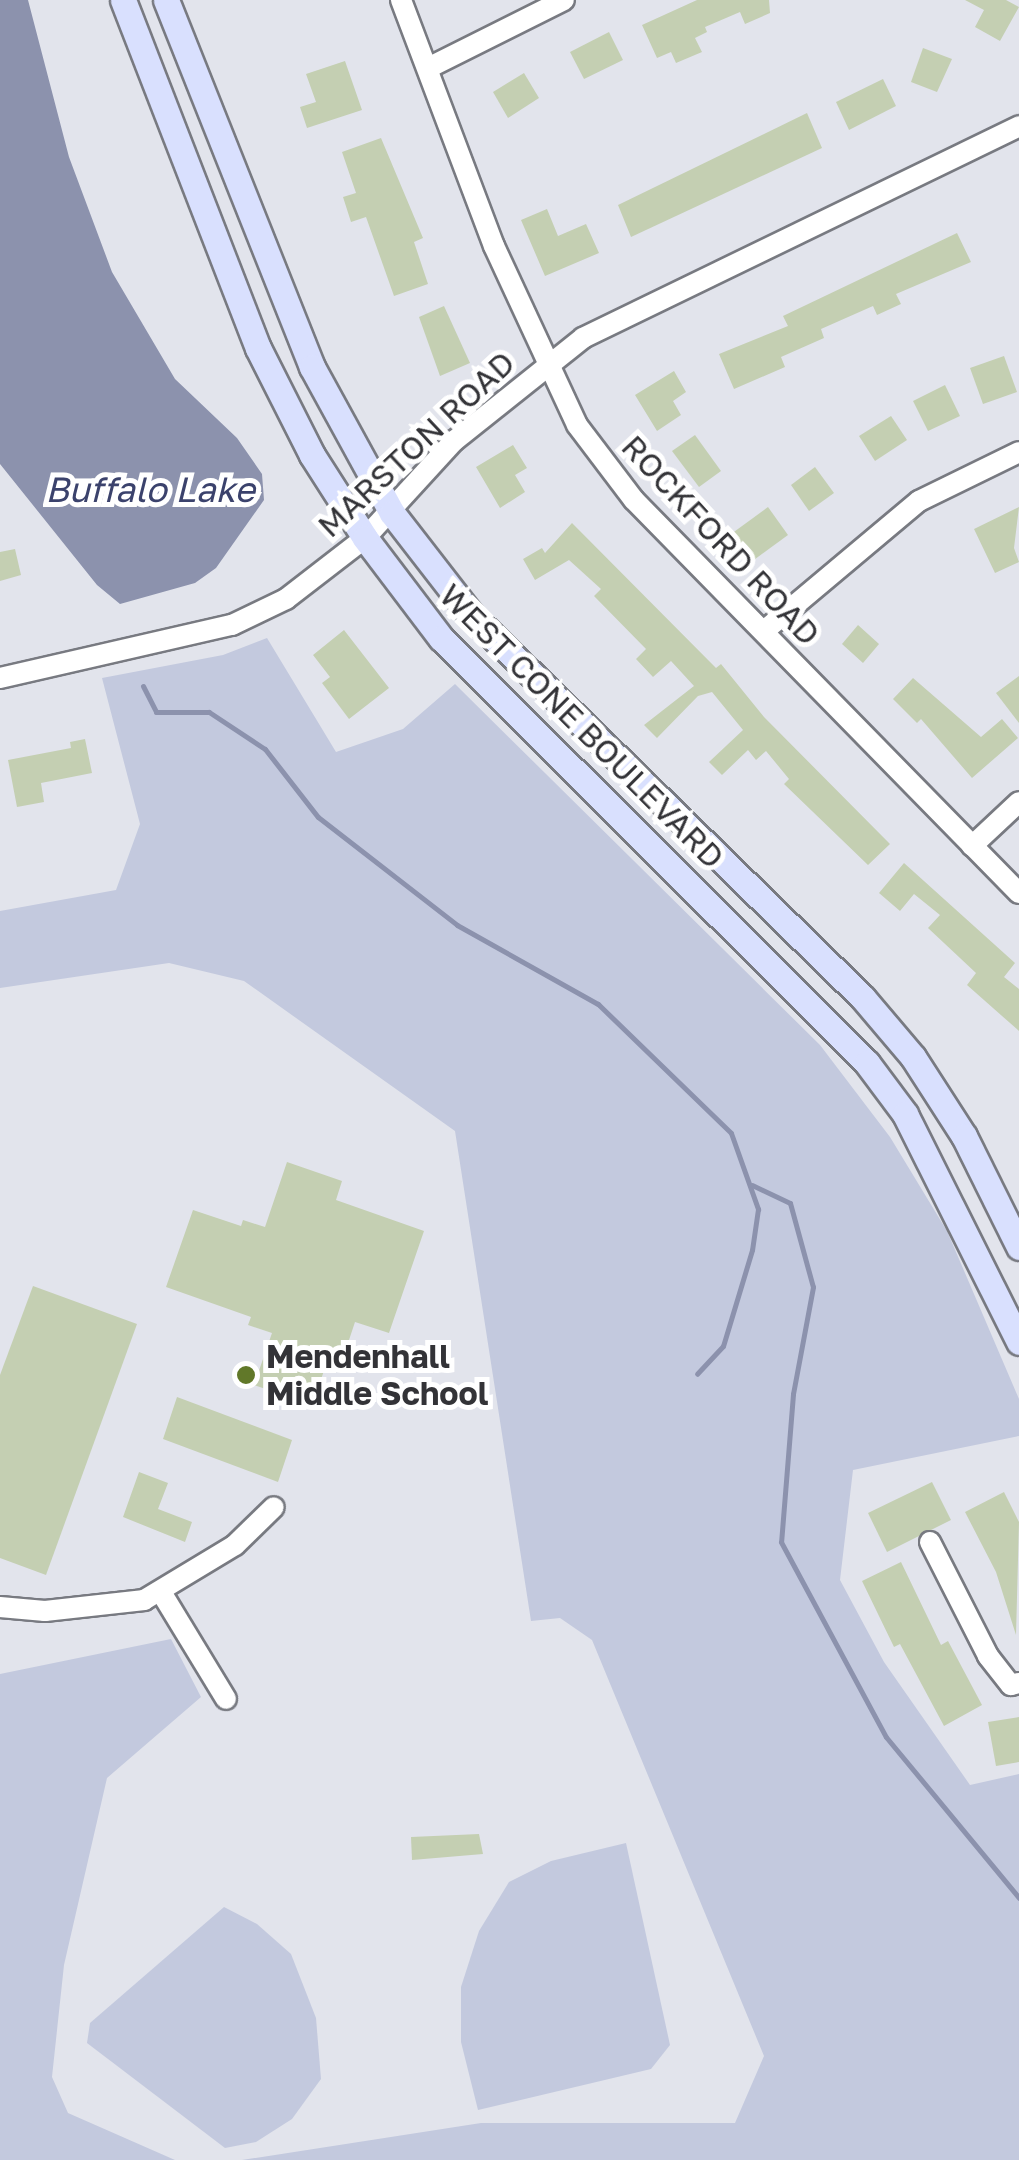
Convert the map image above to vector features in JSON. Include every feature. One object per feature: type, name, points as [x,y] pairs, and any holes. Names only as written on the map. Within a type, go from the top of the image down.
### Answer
[{"type":"main road","name":"WEST CONE BOULEVARD","points":[[123,0],[258,348],[312,455],[365,538],[441,638],[867,1063],[905,1114],[1019,1342]]},
{"type":"main road","name":"WEST CONE BOULEVARD","points":[[166,0],[312,368],[392,512],[471,615],[863,998],[913,1057],[964,1136],[1019,1246]]},
{"type":"street","name":"ROCKFORD ROAD","points":[[401,0],[546,364],[577,425],[634,500],[1019,893]]},
{"type":"street","points":[[428,68],[564,0]]},
{"type":"street","name":"MARSTON ROAD","points":[[0,678],[232,625],[286,599],[365,538],[454,441],[583,338],[1019,126]]},
{"type":"street","points":[[764,631],[919,501],[1019,452]]},
{"type":"street","points":[[972,846],[1019,802]]},
{"type":"street","points":[[0,1606],[44,1611],[161,1592],[235,1545],[274,1507]]},
{"type":"street","points":[[930,1542],[988,1656],[1011,1685],[1019,1683]]},
{"type":"street","points":[[161,1592],[226,1699]]},
{"type":"shaded area","points":[[267,638],[336,752],[403,729],[455,684],[820,1045],[890,1137],[947,1231],[1019,1399],[1019,1436],[853,1470],[840,1580],[884,1662],[970,1785],[1019,1774],[1019,2160],[242,2160],[481,2123],[735,2123],[764,2056],[592,1640],[560,1618],[531,1621],[455,1131],[244,981],[169,963],[0,988],[0,911],[116,890],[140,824],[102,678],[223,655]]},
{"type":"shaded area","points":[[171,1639],[201,1697],[107,1778],[64,1965],[52,2077],[68,2113],[175,2160],[0,2160],[0,1674]]},
{"type":"shaded area","points":[[626,1843],[670,2045],[651,2069],[478,2110],[461,2042],[461,1987],[479,1931],[509,1882],[551,1861]]},
{"type":"shaded area","points":[[224,1907],[257,1924],[291,1954],[316,2018],[321,2079],[292,2119],[256,2142],[225,2148],[87,2043],[90,2023]]},
{"type":"water","name":"Buffalo Lake","points":[[0,0],[28,0],[69,157],[112,272],[175,379],[237,438],[262,474],[264,500],[216,568],[195,583],[120,604],[97,585],[0,464]]},
{"type":"building","points":[[697,0],[769,0],[770,13],[745,24],[740,12],[705,27],[707,32],[695,38],[702,52],[676,63],[671,52],[657,58],[642,25]]},
{"type":"building","points":[[965,0],[1006,0],[1019,7],[1000,41],[975,27],[984,10]]},
{"type":"building","points":[[609,32],[623,60],[584,79],[570,52]]},
{"type":"building","points":[[923,48],[952,59],[937,92],[911,82]]},
{"type":"building","points":[[345,61],[362,110],[307,128],[300,107],[316,102],[306,74]]},
{"type":"building","points":[[524,73],[539,98],[508,118],[493,92]]},
{"type":"building","points":[[883,79],[896,106],[849,130],[836,102]]},
{"type":"building","points":[[807,113],[822,148],[631,237],[618,205]]},
{"type":"building","points":[[381,138],[423,238],[414,242],[428,284],[394,296],[366,217],[351,222],[343,197],[356,193],[342,152]]},
{"type":"building","points":[[547,209],[558,236],[586,224],[599,253],[545,276],[521,220]]},
{"type":"building","points":[[957,233],[971,262],[896,294],[901,304],[877,315],[873,306],[821,329],[824,338],[781,357],[785,367],[734,389],[719,354],[788,326],[783,316]]},
{"type":"building","points":[[444,306],[470,363],[440,376],[419,317]]},
{"type":"building","points":[[1004,356],[1017,392],[983,404],[970,368]]},
{"type":"building","points":[[674,371],[686,392],[673,401],[681,415],[657,431],[635,395]]},
{"type":"building","points":[[945,385],[960,416],[928,431],[913,401]]},
{"type":"building","points":[[891,416],[907,440],[875,461],[859,436]]},
{"type":"building","points":[[695,435],[721,471],[699,487],[672,451]]},
{"type":"building","points":[[513,445],[527,468],[515,475],[525,492],[500,508],[476,467]]},
{"type":"building","points":[[815,467],[834,493],[809,511],[791,485]]},
{"type":"building","points":[[768,507],[788,535],[747,565],[727,537]]},
{"type":"building","points":[[1019,507],[1014,548],[1019,562],[995,573],[974,529]]},
{"type":"building","points":[[572,523],[716,668],[721,664],[764,717],[890,844],[868,865],[784,784],[789,779],[766,751],[756,760],[748,750],[722,775],[709,762],[743,730],[712,692],[698,696],[657,738],[644,725],[694,686],[671,661],[653,677],[636,659],[646,649],[594,596],[601,589],[569,560],[535,580],[523,559],[542,548],[545,553]]},
{"type":"building","points":[[15,549],[21,575],[0,581],[0,552]]},
{"type":"building","points":[[858,625],[879,644],[863,663],[842,644]]},
{"type":"building","points":[[344,630],[389,688],[349,719],[322,683],[330,677],[313,655]]},
{"type":"building","points":[[1019,676],[1019,723],[996,693]]},
{"type":"building","points":[[913,678],[981,737],[1002,719],[1018,738],[972,778],[921,719],[917,723],[893,699]]},
{"type":"building","points":[[85,739],[92,773],[41,783],[44,802],[17,807],[8,760],[71,748],[70,742]]},
{"type":"building","points":[[904,863],[1015,963],[1004,977],[1019,989],[1019,1031],[967,985],[976,973],[928,928],[940,915],[914,894],[900,911],[879,893]]},
{"type":"building","points":[[287,1162],[342,1181],[336,1200],[424,1231],[389,1333],[355,1322],[339,1370],[326,1365],[312,1405],[254,1385],[272,1333],[248,1325],[251,1317],[166,1287],[193,1210],[241,1226],[243,1220],[265,1227]]},
{"type":"building","points":[[33,1286],[137,1324],[46,1575],[0,1558],[0,1375]]},
{"type":"building","points":[[177,1397],[292,1440],[278,1482],[163,1439]]},
{"type":"building","points":[[139,1472],[168,1483],[158,1509],[192,1522],[185,1542],[123,1517]]},
{"type":"building","points":[[932,1482],[951,1520],[887,1552],[868,1513]]},
{"type":"building","points":[[1004,1492],[1019,1522],[1016,1635],[996,1572],[965,1512]]},
{"type":"building","points":[[901,1562],[941,1645],[948,1641],[982,1705],[944,1726],[900,1644],[894,1647],[862,1581]]},
{"type":"building","points":[[1019,1717],[1019,1762],[996,1766],[988,1722]]},
{"type":"building","points":[[479,1834],[483,1854],[412,1860],[411,1837]]},
{"type":"waterway","points":[[143,686],[156,712],[209,712],[265,749],[318,817],[457,925],[598,1004],[731,1133],[758,1209],[752,1250],[723,1346],[697,1374]]},
{"type":"waterway","points":[[752,1185],[790,1203],[813,1287],[793,1394],[781,1542],[886,1737],[1019,1898]]},
{"type":"place","name":"Mendenhall Middle School","points":[[246,1375]]}]
